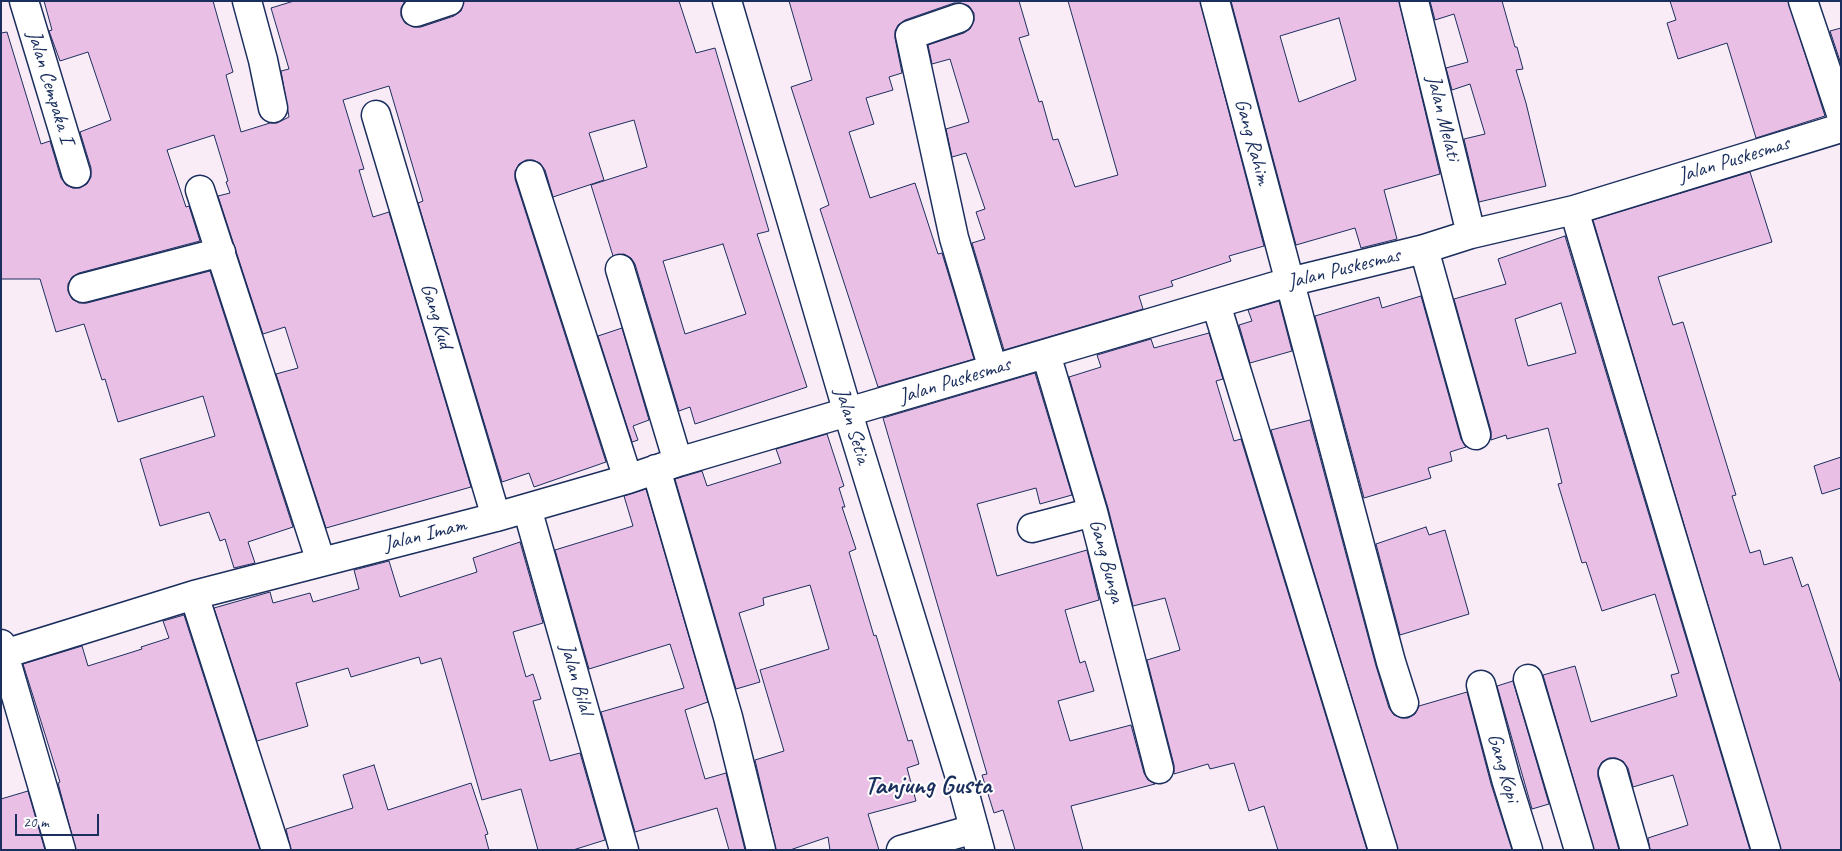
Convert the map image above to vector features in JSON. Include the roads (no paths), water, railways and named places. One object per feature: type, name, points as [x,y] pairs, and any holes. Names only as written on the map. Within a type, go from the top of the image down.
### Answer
[{"type":"street","name":"Jalan Cempaka I","points":[[24,1],[76,173]]},
{"type":"street","points":[[247,1],[263,60],[273,108]]},
{"type":"street","points":[[416,12],[449,1]]},
{"type":"street","name":"Jalan Setia","points":[[727,1],[848,413],[977,839]]},
{"type":"street","name":"Gang Rahim","points":[[1215,1],[1391,662],[1404,703]]},
{"type":"street","name":"Jalan Melati","points":[[1414,1],[1471,234]]},
{"type":"street","points":[[1803,1],[1841,114]]},
{"type":"street","points":[[959,18],[910,35],[954,238],[993,369]]},
{"type":"street","name":"Gang Kud","points":[[376,115],[496,517]]},
{"type":"street","name":"Jalan Puskesmas","points":[[848,413],[1289,282],[1424,249],[1471,234],[1574,210],[1841,128]]},
{"type":"street","points":[[530,175],[628,479]]},
{"type":"street","points":[[200,190],[321,562]]},
{"type":"street","points":[[1574,210],[1766,850]]},
{"type":"street","points":[[1424,249],[1476,435]]},
{"type":"street","points":[[83,288],[221,252]]},
{"type":"street","points":[[620,269],[761,850]]},
{"type":"street","points":[[1216,304],[1383,850]]},
{"type":"street","name":"Gang Bunga","points":[[1046,354],[1093,512],[1160,769]]},
{"type":"street","name":"Jalan Imam","points":[[2,651],[194,594],[496,517],[848,413]]},
{"type":"street","name":"Jalan Bilal","points":[[527,508],[624,850]]},
{"type":"street","points":[[1032,528],[1093,512]]},
{"type":"street","points":[[194,594],[276,850]]},
{"type":"street","points":[[2,651],[61,850]]},
{"type":"street","points":[[1528,679],[1579,850]]},
{"type":"street","name":"Gang Kopi","points":[[1481,685],[1503,770],[1528,850]]},
{"type":"street","points":[[1613,773],[1636,850]]},
{"type":"street","points":[[901,850],[977,839]]},
{"type":"district","name":"Tanjung Gusta","points":[[928,786]]}]
